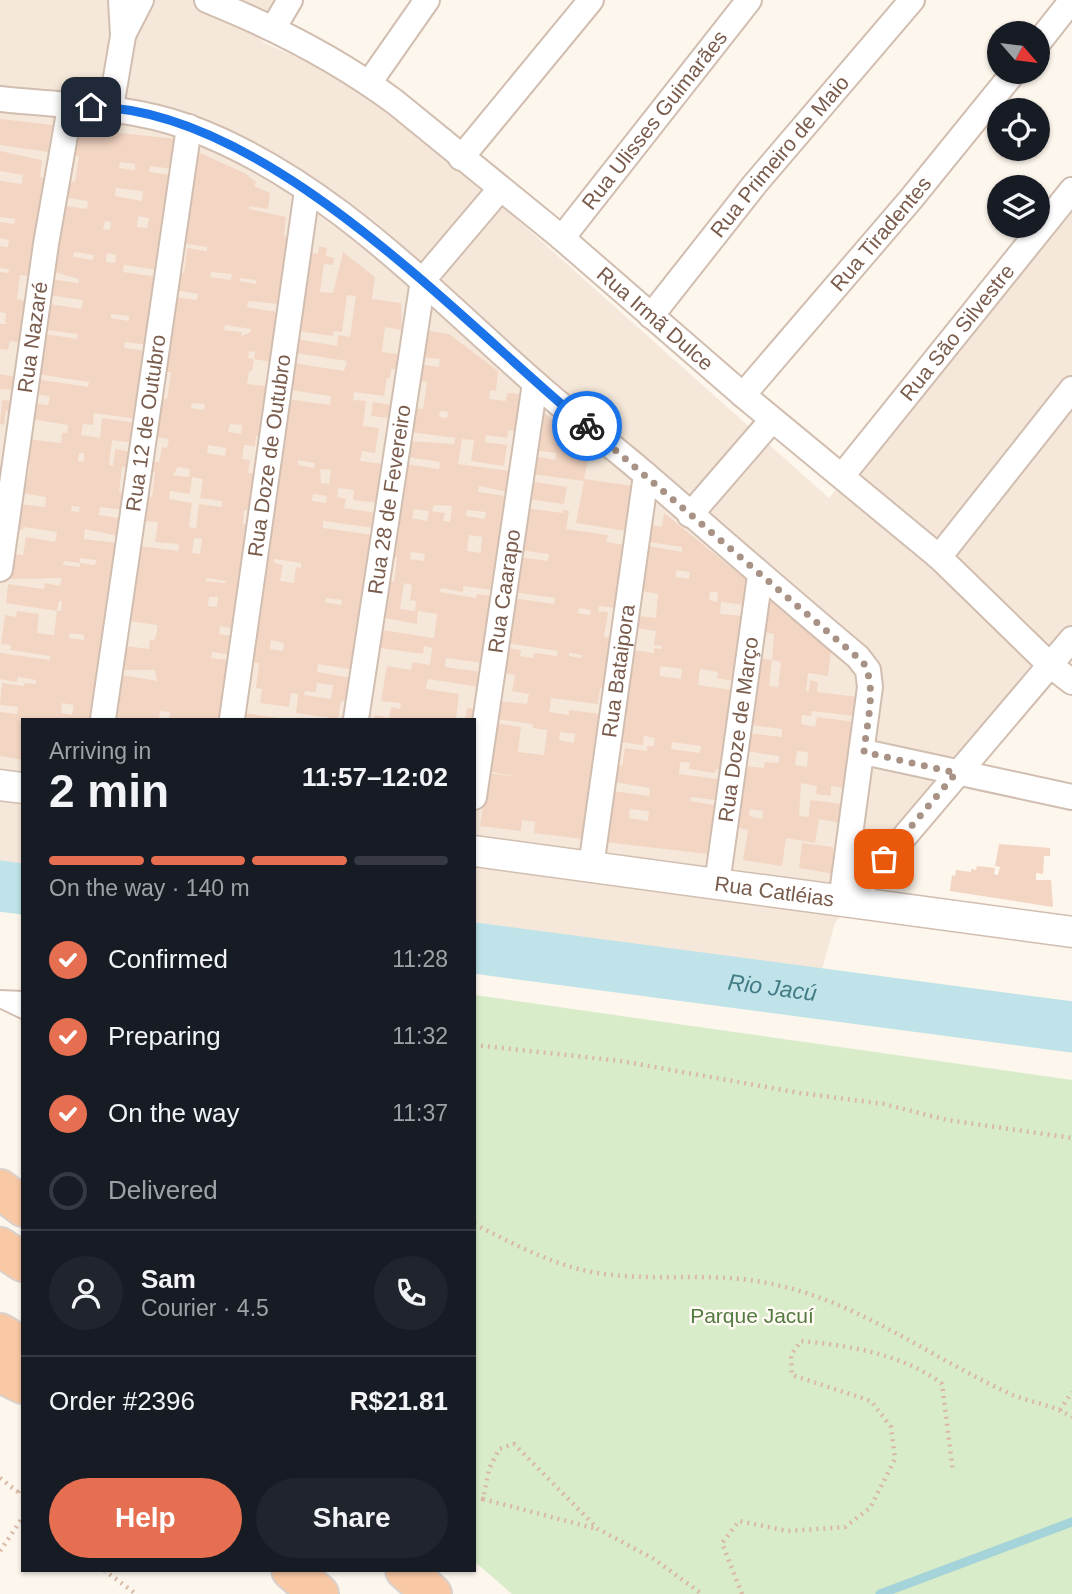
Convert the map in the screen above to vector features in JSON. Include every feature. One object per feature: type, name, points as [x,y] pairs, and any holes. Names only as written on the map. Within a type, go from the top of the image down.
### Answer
[{"type":"highway","points":[[0,1189],[21,1205]]},
{"type":"highway","points":[[0,1247],[21,1261]]},
{"type":"highway","points":[[0,1333],[21,1346]]},
{"type":"highway","points":[[0,1373],[21,1383]]},
{"type":"highway","points":[[293,1572],[319,1594]]},
{"type":"highway","points":[[407,1572],[432,1594]]},
{"type":"street","points":[[111,107],[123,36],[121,0]]},
{"type":"street","points":[[123,36],[141,0]]},
{"type":"street","name":"Rua Irmã Dulce","points":[[207,0],[274,27],[369,83],[562,238],[772,420],[939,557],[1050,665],[1072,682]]},
{"type":"street","points":[[274,27],[290,0]]},
{"type":"street","points":[[369,83],[427,0]]},
{"type":"street","points":[[461,158],[591,0]]},
{"type":"street","name":"Rua Ulisses Guimarães","points":[[562,238],[749,0]]},
{"type":"street","name":"Rua Primeiro de Maio","points":[[651,316],[755,184],[912,0]]},
{"type":"street","points":[[1050,28],[1072,0]]},
{"type":"street","name":"Rua Tiradentes","points":[[743,395],[911,199],[1004,84]]},
{"type":"street","points":[[0,100],[70,107],[111,107],[189,127],[256,160],[307,191],[423,280],[535,383],[858,657],[868,670],[870,687],[845,901]]},
{"type":"street","name":"Rua Nazaré","points":[[0,569],[46,244],[70,107]]},
{"type":"street","name":"Rua 12 de Outubro","points":[[103,718],[189,127]]},
{"type":"street","points":[[423,280],[500,189]]},
{"type":"street","name":"Rua São Silvestre","points":[[842,476],[1072,190]]},
{"type":"street","name":"Rua Doze de Outubro","points":[[232,718],[307,191]]},
{"type":"street","name":"Rua 28 de Fevereiro","points":[[356,718],[423,280]]},
{"type":"street","name":"Rua Caarapo","points":[[476,783],[535,383]]},
{"type":"street","points":[[939,557],[1072,389]]},
{"type":"street","points":[[691,514],[772,420]]},
{"type":"street","name":"Rua Bataipora","points":[[591,867],[646,475]]},
{"type":"street","name":"Rua Doze de Março","points":[[717,884],[760,576]]},
{"type":"street","points":[[845,901],[1072,639]]},
{"type":"street","points":[[864,752],[1072,797]]},
{"type":"street","points":[[0,785],[21,788]]},
{"type":"street","name":"Rua Catléias","points":[[476,851],[1072,932]]},
{"type":"lane","points":[[0,999],[21,998]]},
{"type":"lane","points":[[0,999],[21,1011]]},
{"type":"path","points":[[476,1045],[621,1061],[800,1093],[884,1104],[947,1120],[1072,1138]]},
{"type":"path","points":[[476,1225],[523,1248],[593,1272],[765,1282],[819,1296],[882,1324],[1014,1395],[1060,1410],[1072,1417]]},
{"type":"path","points":[[742,1594],[722,1543],[739,1521],[788,1531],[845,1527],[870,1508],[895,1459],[891,1427],[871,1401],[792,1375],[791,1355],[801,1341],[888,1358],[929,1373],[942,1384],[953,1472]]},
{"type":"path","points":[[1060,1410],[1072,1392]]},
{"type":"path","points":[[483,1499],[489,1469],[499,1449],[514,1444],[598,1529]]},
{"type":"path","points":[[0,1478],[20,1494]]},
{"type":"path","points":[[476,1498],[598,1529],[654,1559],[702,1594]]},
{"type":"path","points":[[0,1551],[21,1520]]},
{"type":"path","points":[[106,1572],[136,1594]]},
{"type":"shaded area","points":[[0,0],[289,0],[262,42],[371,89],[829,498],[1072,211],[1072,652],[835,923],[814,999],[476,954],[476,718],[21,718],[21,896],[0,893]]},
{"type":"green space","name":"Parque Jacuí","points":[[476,995],[1072,1080],[1072,1594],[512,1594],[476,1563]]},
{"type":"building","points":[[0,119],[52,125],[48,152],[0,145]]},
{"type":"building","points":[[72,128],[177,139],[173,169],[150,166],[149,172],[172,175],[158,270],[124,265],[123,272],[158,277],[148,345],[125,342],[124,348],[147,351],[137,419],[94,413],[93,425],[83,424],[81,435],[100,438],[102,418],[137,423],[134,443],[112,440],[109,465],[113,466],[115,449],[132,452],[130,468],[122,467],[119,492],[126,493],[124,510],[100,507],[99,515],[120,518],[118,536],[85,529],[84,539],[119,543],[94,718],[21,718],[21,760],[0,756],[0,712],[17,714],[18,707],[0,705],[2,683],[24,686],[24,683],[36,684],[36,680],[18,677],[17,682],[0,679],[0,653],[50,660],[50,656],[10,650],[11,645],[1,644],[5,615],[16,617],[17,611],[39,614],[37,633],[54,635],[57,611],[6,603],[8,584],[44,589],[45,583],[60,586],[62,578],[9,579],[12,554],[23,555],[26,537],[55,542],[57,532],[23,527],[23,530],[16,529],[19,504],[45,507],[46,497],[21,493],[22,479],[27,480],[30,465],[24,464],[28,439],[61,443],[62,433],[67,433],[68,425],[31,419],[33,403],[48,405],[50,397],[34,393],[36,379],[88,387],[89,382],[37,374],[46,334],[77,339],[77,334],[47,330],[50,304],[81,309],[83,300],[48,295],[50,279],[78,283],[79,279],[51,271],[60,205],[87,209],[88,201],[62,197],[64,181],[75,182],[79,156],[68,154]],"holes":[[[120,162],[135,164],[135,170],[119,168]],[[116,188],[143,191],[142,201],[115,196]],[[138,216],[149,218],[147,228],[137,227]],[[105,221],[111,222],[110,230],[103,229]],[[74,252],[94,255],[93,260],[73,257]],[[107,253],[116,255],[115,263],[106,262]],[[111,314],[129,316],[129,321],[111,318]],[[79,453],[84,453],[84,462],[78,461]],[[72,506],[80,507],[79,512],[71,511]],[[80,558],[96,560],[95,565],[80,563]],[[64,561],[80,563],[80,567],[63,565]],[[59,601],[62,601],[61,611],[57,611]],[[70,633],[84,635],[84,640],[69,638]],[[62,703],[74,705],[72,715],[61,713]]]},
{"type":"building","points":[[194,150],[246,174],[256,182],[254,186],[270,193],[268,209],[249,206],[249,209],[286,217],[284,236],[288,237],[278,304],[248,301],[247,307],[277,312],[271,362],[254,359],[247,384],[267,386],[260,436],[256,436],[255,446],[244,445],[242,459],[250,460],[248,473],[255,474],[250,510],[244,510],[243,524],[249,524],[234,629],[220,626],[219,634],[233,636],[231,655],[212,652],[211,658],[230,660],[222,718],[169,718],[170,712],[160,711],[159,718],[116,718],[122,675],[157,681],[155,670],[122,670],[126,646],[149,649],[150,640],[154,640],[157,632],[157,625],[129,621],[140,546],[178,551],[179,544],[155,542],[158,522],[143,521],[146,496],[152,497],[155,472],[150,471],[151,461],[159,462],[162,447],[167,448],[169,439],[155,437],[160,398],[167,399],[171,372],[164,371],[174,297],[197,300],[198,294],[175,290],[178,272],[184,273],[187,248],[207,251],[207,247],[181,243]],"holes":[[[211,272],[232,274],[231,280],[210,277]],[[240,278],[256,280],[256,284],[240,281]],[[225,325],[251,329],[250,333],[241,336],[242,332],[224,330]],[[249,351],[255,352],[254,359],[248,358]],[[192,403],[205,404],[204,410],[191,408]],[[230,424],[242,425],[241,434],[228,432]],[[208,445],[226,448],[225,456],[207,453]],[[178,467],[190,469],[189,477],[173,475]],[[192,477],[203,479],[200,498],[222,501],[222,507],[199,504],[196,528],[189,527],[192,503],[169,499],[170,491],[190,494]],[[194,538],[202,539],[200,554],[192,553]],[[206,578],[226,581],[206,581]],[[209,597],[218,597],[217,607],[208,606]]]},
{"type":"building","points":[[0,151],[42,160],[40,177],[44,178],[30,276],[20,275],[17,299],[27,301],[21,343],[10,341],[8,350],[0,349],[0,324],[9,324],[5,323],[6,313],[0,312],[0,272],[8,273],[9,269],[0,268],[0,246],[8,247],[9,240],[0,238],[0,222],[14,224],[15,219],[0,217],[0,181],[22,184],[23,175],[0,171]]},
{"type":"building","points":[[319,246],[327,248],[326,256],[334,258],[333,265],[324,264],[320,292],[333,293],[343,252],[375,277],[372,299],[401,303],[402,330],[385,327],[382,352],[398,354],[396,369],[391,369],[390,378],[387,378],[384,396],[354,392],[353,400],[366,401],[363,426],[379,428],[375,453],[362,451],[360,461],[383,464],[378,503],[353,500],[354,490],[338,488],[337,497],[346,499],[344,508],[377,513],[374,528],[323,521],[323,528],[373,535],[354,670],[318,664],[317,672],[353,678],[350,702],[341,701],[338,718],[296,713],[298,694],[291,693],[289,707],[260,703],[262,689],[256,688],[259,663],[251,662],[288,399],[330,405],[331,396],[290,390],[293,363],[344,371],[347,361],[295,353],[297,339],[337,346],[338,335],[350,337],[356,296],[347,295],[342,332],[334,331],[333,336],[298,331],[312,253],[318,254]],"holes":[[[298,460],[315,463],[314,468],[298,465]],[[320,469],[331,470],[329,484],[321,483]],[[313,494],[327,496],[326,503],[312,501]],[[274,559],[301,563],[301,568],[296,567],[294,583],[280,581],[283,565],[274,563]],[[326,598],[342,600],[341,605],[325,602]],[[271,640],[284,643],[283,651],[270,649]],[[317,683],[333,685],[331,699],[304,695],[305,691],[316,692]]]},
{"type":"building","points":[[424,330],[449,334],[498,371],[496,391],[490,390],[489,399],[506,401],[507,393],[520,394],[515,431],[508,430],[507,438],[486,435],[485,442],[507,445],[504,466],[471,461],[474,440],[462,439],[458,464],[510,471],[507,492],[479,486],[478,492],[506,496],[493,590],[463,586],[463,592],[441,588],[440,592],[476,598],[477,594],[492,596],[482,663],[446,658],[445,667],[481,672],[479,687],[428,679],[426,689],[459,694],[456,718],[389,718],[391,707],[400,709],[401,703],[381,701],[387,666],[411,670],[412,662],[430,665],[432,648],[424,646],[423,654],[380,648],[382,630],[434,638],[437,614],[418,611],[417,624],[384,618],[389,581],[394,582],[397,557],[392,556],[405,464],[439,469],[440,462],[406,457],[408,441],[454,444],[455,438],[410,432],[413,408],[423,409],[427,382],[417,381],[419,364],[439,367],[440,359],[420,357]],"holes":[[[440,411],[448,412],[447,418],[439,417]],[[434,505],[452,506],[450,522],[443,521],[445,513],[432,511]],[[414,509],[429,511],[427,521],[412,518]],[[467,510],[486,512],[485,519],[466,516]],[[469,535],[482,537],[481,553],[467,551]],[[411,552],[425,554],[424,561],[410,559]],[[404,583],[412,585],[410,600],[416,601],[415,611],[400,609]]]},
{"type":"building","points":[[0,374],[16,377],[14,390],[0,389]]},
{"type":"building","points":[[2,400],[12,401],[11,412],[6,411],[4,425],[0,424]]},
{"type":"building","points":[[373,402],[391,405],[389,418],[371,416]]},
{"type":"building","points":[[543,412],[590,451],[584,479],[633,486],[626,531],[576,523],[584,481],[531,474],[533,456],[555,460],[556,453],[534,450],[539,413]]},
{"type":"building","points":[[529,481],[567,487],[564,504],[527,499]]},
{"type":"building","points":[[525,508],[563,513],[563,510],[569,511],[566,529],[608,535],[606,542],[624,545],[615,608],[599,606],[598,611],[608,612],[604,637],[612,638],[604,689],[600,688],[598,704],[551,698],[549,712],[569,715],[569,710],[601,714],[583,839],[534,833],[535,822],[522,820],[521,831],[480,826],[488,773],[518,777],[488,771],[495,723],[521,727],[518,752],[544,755],[547,730],[533,728],[533,724],[495,719],[498,701],[527,704],[529,694],[512,691],[515,675],[502,673],[506,648],[521,650],[520,656],[533,658],[534,653],[557,656],[558,651],[506,643],[513,598],[554,604],[555,598],[513,592],[519,557],[548,561],[549,554],[519,550]],"holes":[[[579,608],[591,610],[590,615],[578,613]],[[569,653],[582,655],[582,658],[569,656]],[[560,732],[575,734],[574,743],[559,740]]]},
{"type":"building","points":[[664,513],[748,581],[745,605],[721,602],[720,614],[743,616],[733,681],[717,678],[718,672],[700,669],[698,685],[732,690],[720,770],[716,769],[715,773],[689,769],[690,763],[680,762],[679,774],[718,779],[715,800],[691,797],[690,801],[715,805],[707,854],[605,842],[612,791],[649,796],[650,788],[614,782],[616,765],[622,766],[625,748],[647,751],[647,746],[654,746],[655,738],[644,736],[643,745],[620,742],[633,650],[654,653],[654,648],[661,649],[662,646],[654,645],[656,631],[636,628],[638,616],[656,618],[658,594],[642,591],[648,546],[682,552],[682,547],[649,542],[652,525],[662,527]],"holes":[[[676,570],[690,572],[689,579],[676,577]],[[710,592],[718,592],[717,602],[709,600]],[[660,666],[682,669],[681,679],[660,676]],[[672,742],[701,746],[700,753],[671,749]],[[630,809],[649,811],[648,821],[629,818]]]},
{"type":"building","points":[[768,598],[831,651],[828,676],[808,673],[806,691],[809,691],[810,680],[818,682],[817,692],[858,697],[855,716],[812,711],[811,716],[802,715],[801,724],[815,727],[817,717],[855,722],[846,788],[831,786],[831,796],[816,794],[817,786],[801,783],[799,816],[809,817],[810,800],[843,804],[841,823],[819,819],[815,843],[786,838],[782,866],[743,860],[748,830],[735,827],[744,766],[764,768],[765,762],[779,763],[779,756],[746,751],[748,733],[782,737],[782,729],[750,725],[759,658],[772,660],[774,634],[763,632]],"holes":[[[772,660],[781,662],[778,687],[769,686]],[[797,751],[808,752],[807,767],[795,765]],[[750,809],[763,811],[762,819],[749,816]]]},
{"type":"building","points":[[467,708],[476,709],[474,718],[465,718]]},
{"type":"building","points":[[243,713],[278,718],[242,718]]},
{"type":"building","points":[[802,843],[833,847],[834,874],[799,868]]},
{"type":"building","points":[[999,844],[1050,848],[1050,856],[1044,856],[1043,874],[1036,873],[1036,880],[1051,880],[1053,907],[950,891],[952,875],[955,876],[956,870],[971,872],[971,869],[976,870],[977,866],[995,868],[994,874],[998,875],[1000,867],[995,866]]},
{"type":"waterway","name":"Rio Jacú","points":[[0,886],[21,889]]},
{"type":"waterway","name":"Rio Jacú","points":[[476,948],[1072,1027]]},
{"type":"waterway","points":[[880,1594],[1072,1522]]},
{"type":"way so far","points":[[587,426],[863,662],[870,676],[864,752],[956,773],[884,859]]},
{"type":"route","points":[[91,107],[111,107],[189,127],[221,141],[307,191],[423,280],[535,383],[587,426]]}]
